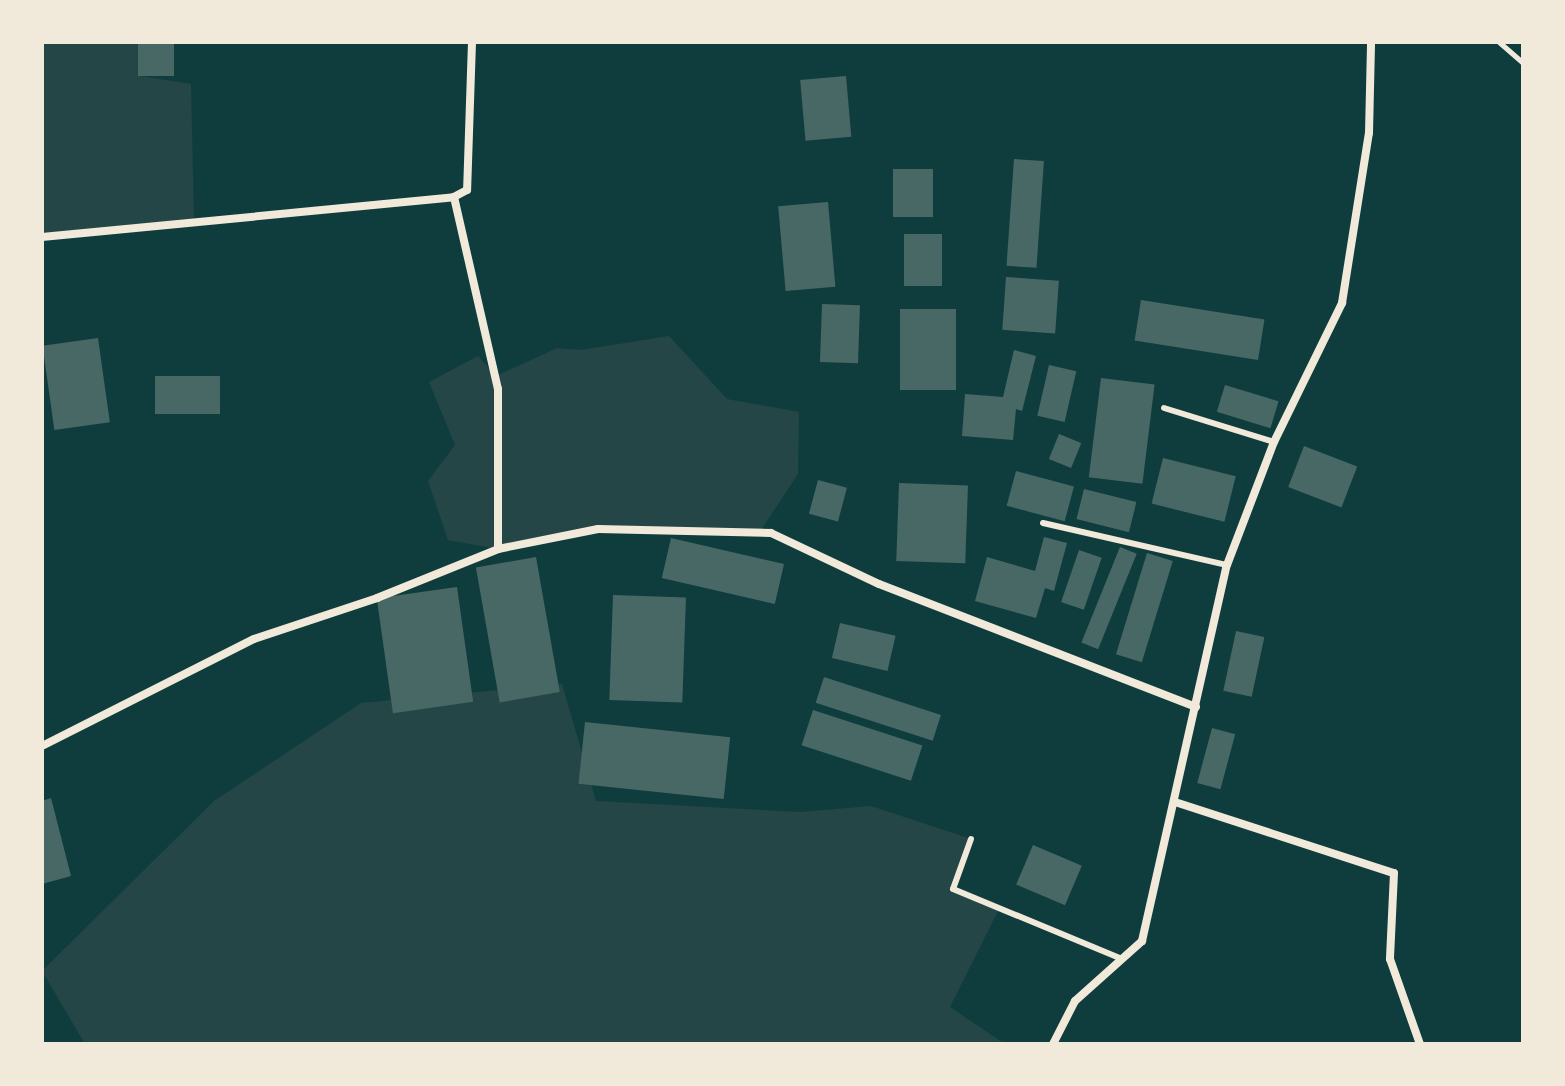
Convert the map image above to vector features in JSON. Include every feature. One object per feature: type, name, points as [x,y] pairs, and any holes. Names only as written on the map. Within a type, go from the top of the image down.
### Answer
[{"type":"street","points":[[42,237],[454,197],[467,190],[472,42]]},
{"type":"street","points":[[1053,1044],[1075,1001],[1142,941],[1227,565],[1274,442],[1342,303],[1369,133],[1371,42]]},
{"type":"street","points":[[454,197],[498,389],[498,549]]},
{"type":"street","points":[[42,746],[254,639],[377,598],[498,549],[598,529],[771,533],[879,584],[1196,707]]},
{"type":"street","points":[[1175,802],[1394,873],[1390,959],[1420,1044]]},
{"type":"lane","points":[[1164,408],[1274,442]]},
{"type":"lane","points":[[1043,523],[1227,565]]},
{"type":"lane","points":[[971,839],[953,889],[1122,959]]},
{"type":"path","points":[[1499,42],[1523,63]]},
{"type":"shaded area","points":[[42,42],[138,42],[140,76],[191,84],[194,221],[42,237]]},
{"type":"shaded area","points":[[669,336],[727,399],[799,412],[798,474],[759,533],[598,529],[498,549],[448,540],[428,481],[455,445],[429,382],[478,356],[496,376],[557,348],[581,350]]},
{"type":"shaded area","points":[[562,684],[596,801],[801,812],[871,806],[971,839],[953,889],[999,909],[950,1007],[1005,1044],[85,1044],[42,971],[214,801],[361,703]]},
{"type":"building","points":[[138,42],[174,42],[174,76],[138,76]]},
{"type":"building","points":[[846,76],[851,137],[805,141],[800,80]]},
{"type":"building","points":[[1014,159],[1044,161],[1036,268],[1007,266]]},
{"type":"building","points":[[893,169],[933,169],[933,217],[893,217]]},
{"type":"building","points":[[828,202],[835,287],[786,291],[778,206]]},
{"type":"building","points":[[904,234],[942,234],[942,286],[904,286]]},
{"type":"building","points":[[1006,277],[1059,281],[1055,334],[1002,330]]},
{"type":"building","points":[[1141,300],[1264,320],[1258,360],[1135,340]]},
{"type":"building","points":[[822,304],[860,305],[858,363],[820,362]]},
{"type":"building","points":[[900,309],[956,309],[956,390],[900,390]]},
{"type":"building","points":[[98,338],[110,422],[54,430],[43,346]]},
{"type":"building","points":[[1014,350],[1036,356],[1022,411],[1016,409],[1013,440],[962,436],[965,394],[1003,397]]},
{"type":"building","points":[[1049,365],[1076,371],[1065,422],[1037,416]]},
{"type":"building","points":[[155,376],[220,376],[220,414],[155,414]]},
{"type":"building","points":[[1101,378],[1155,385],[1142,484],[1089,477]]},
{"type":"building","points":[[1225,385],[1279,401],[1270,428],[1217,412]]},
{"type":"building","points":[[1059,434],[1081,443],[1071,468],[1049,459]]},
{"type":"building","points":[[1304,446],[1357,466],[1341,508],[1288,487]]},
{"type":"building","points":[[1163,458],[1236,476],[1224,522],[1152,504]]},
{"type":"building","points":[[1016,471],[1074,487],[1065,521],[1007,506]]},
{"type":"building","points":[[818,480],[847,488],[838,522],[809,514]]},
{"type":"building","points":[[899,483],[968,485],[965,563],[896,561]]},
{"type":"building","points":[[1084,489],[1136,502],[1129,532],[1077,519]]},
{"type":"building","points":[[1044,537],[1067,543],[1054,591],[1045,588],[1036,618],[975,601],[987,557],[1035,571]]},
{"type":"building","points":[[671,538],[784,564],[775,604],[662,578]]},
{"type":"building","points":[[1120,547],[1137,554],[1098,649],[1081,642]]},
{"type":"building","points":[[1079,550],[1102,558],[1084,610],[1061,602]]},
{"type":"building","points":[[1147,553],[1173,561],[1142,662],[1116,654]]},
{"type":"building","points":[[536,557],[560,692],[500,703],[476,568]]},
{"type":"building","points":[[457,587],[473,702],[393,713],[377,598]]},
{"type":"building","points":[[613,595],[686,598],[682,702],[609,700]]},
{"type":"building","points":[[840,623],[896,636],[887,671],[832,658]]},
{"type":"building","points":[[1236,631],[1264,637],[1252,697],[1223,691]]},
{"type":"building","points":[[824,677],[941,715],[933,741],[816,703]]},
{"type":"building","points":[[813,710],[922,746],[911,781],[802,745]]},
{"type":"building","points":[[585,722],[730,737],[724,799],[579,784]]},
{"type":"building","points":[[1212,728],[1235,734],[1220,789],[1197,783]]},
{"type":"building","points":[[51,798],[71,876],[42,884],[42,801]]},
{"type":"building","points":[[1033,845],[1082,866],[1065,905],[1016,885]]}]
